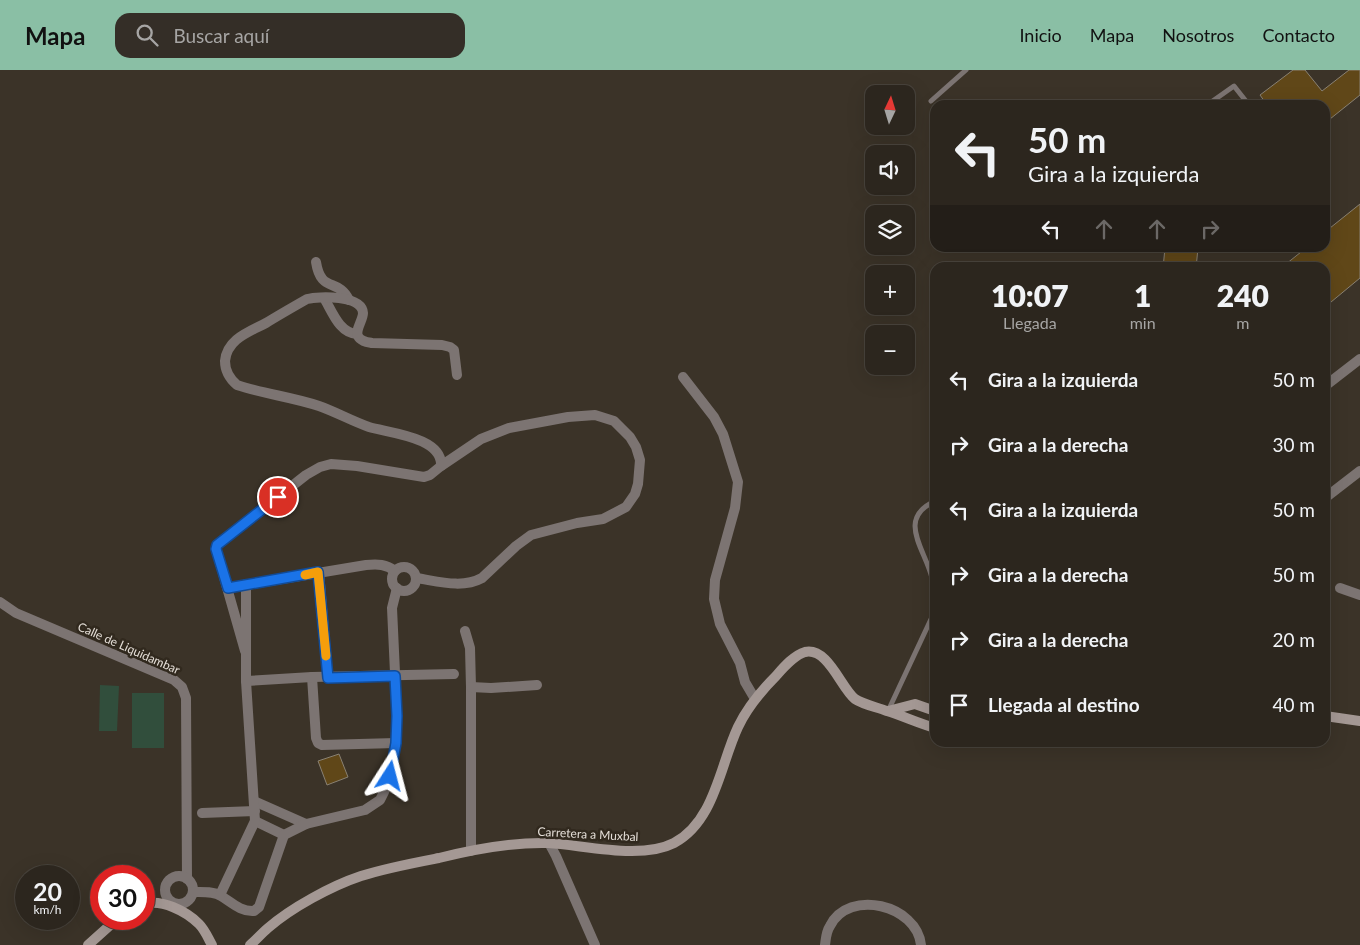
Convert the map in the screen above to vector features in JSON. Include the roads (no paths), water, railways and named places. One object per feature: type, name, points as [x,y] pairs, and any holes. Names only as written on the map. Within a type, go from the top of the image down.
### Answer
[{"type":"street","points":[[316,262],[320,278],[326,283],[339,288],[349,300]]},
{"type":"street","points":[[357,334],[363,314],[361,307],[356,302],[315,297],[307,299],[242,335],[232,344],[226,354],[225,365],[230,379],[237,385],[319,406],[369,427],[416,439],[435,449],[441,460],[441,466]]},
{"type":"street","points":[[324,298],[342,328],[347,332],[357,334],[363,341],[372,344],[442,345],[450,347],[454,350],[457,375]]},
{"type":"street","points":[[1330,382],[1360,358]]},
{"type":"street","points":[[683,377],[714,417],[723,434],[738,482],[736,508],[715,580],[714,599],[720,624],[740,663],[745,682],[755,699]]},
{"type":"street","points":[[245,651],[216,549],[217,545],[306,475],[320,467],[331,464],[357,466],[424,477],[430,475],[480,439],[508,428],[568,417],[596,415],[614,421],[630,437],[636,447],[640,460],[635,494],[626,507],[617,513],[603,519],[577,523],[531,535],[475,582],[461,584],[416,578]]},
{"type":"street","points":[[1330,494],[1360,471]]},
{"type":"street","points":[[228,588],[377,564],[389,566],[395,571]]},
{"type":"street","points":[[191,917],[190,896],[191,884],[187,879],[180,876],[172,878],[166,884],[166,894],[171,901],[181,903],[190,896],[220,895],[228,902],[240,908],[250,912],[256,910],[284,835],[298,826],[365,810],[380,800],[390,776],[396,743],[397,716],[392,608],[397,588],[393,580],[395,571],[399,568],[412,570],[416,578],[415,583],[410,589],[397,588]]},
{"type":"street","points":[[318,572],[328,678]]},
{"type":"street","points":[[220,895],[254,811],[246,681],[246,584]]},
{"type":"street","points":[[1340,588],[1360,595]]},
{"type":"street","name":"Calle de Liquidambar","points":[[0,602],[16,612],[174,680],[182,688],[186,698],[187,879]]},
{"type":"street","points":[[465,631],[470,648],[471,851]]},
{"type":"street","name":"Carretera a Muxbal","points":[[250,945],[268,927],[290,911],[340,884],[379,871],[500,845],[524,843],[549,844],[621,851],[654,850],[674,843],[691,830],[705,813],[739,726],[755,699],[785,666],[804,652],[813,652],[825,659],[849,693],[858,701],[930,727]]},
{"type":"street","points":[[246,681],[312,677],[454,674]]},
{"type":"street","points":[[312,677],[316,738],[318,743],[322,745],[396,743]]},
{"type":"street","points":[[471,687],[491,688],[537,685]]},
{"type":"street","points":[[888,711],[914,704],[930,709]]},
{"type":"street","points":[[1330,717],[1360,721]]},
{"type":"street","points":[[254,811],[284,835]]},
{"type":"street","points":[[202,814],[254,811],[306,824]]},
{"type":"street","points":[[549,844],[595,945]]},
{"type":"street","points":[[156,902],[166,894]]},
{"type":"street","points":[[156,902],[191,917],[205,932],[212,945]]},
{"type":"street","points":[[825,945],[830,926],[836,917],[858,906],[872,904],[884,907],[906,918],[919,934],[921,945]]},
{"type":"street","points":[[88,945],[105,930]]},
{"type":"lane","points":[[932,100],[966,70]]},
{"type":"lane","points":[[1214,100],[1234,86],[1245,100]]},
{"type":"lane","points":[[930,503],[918,512],[915,520],[918,542],[930,572]]},
{"type":"lane","points":[[888,711],[930,621]]}]
